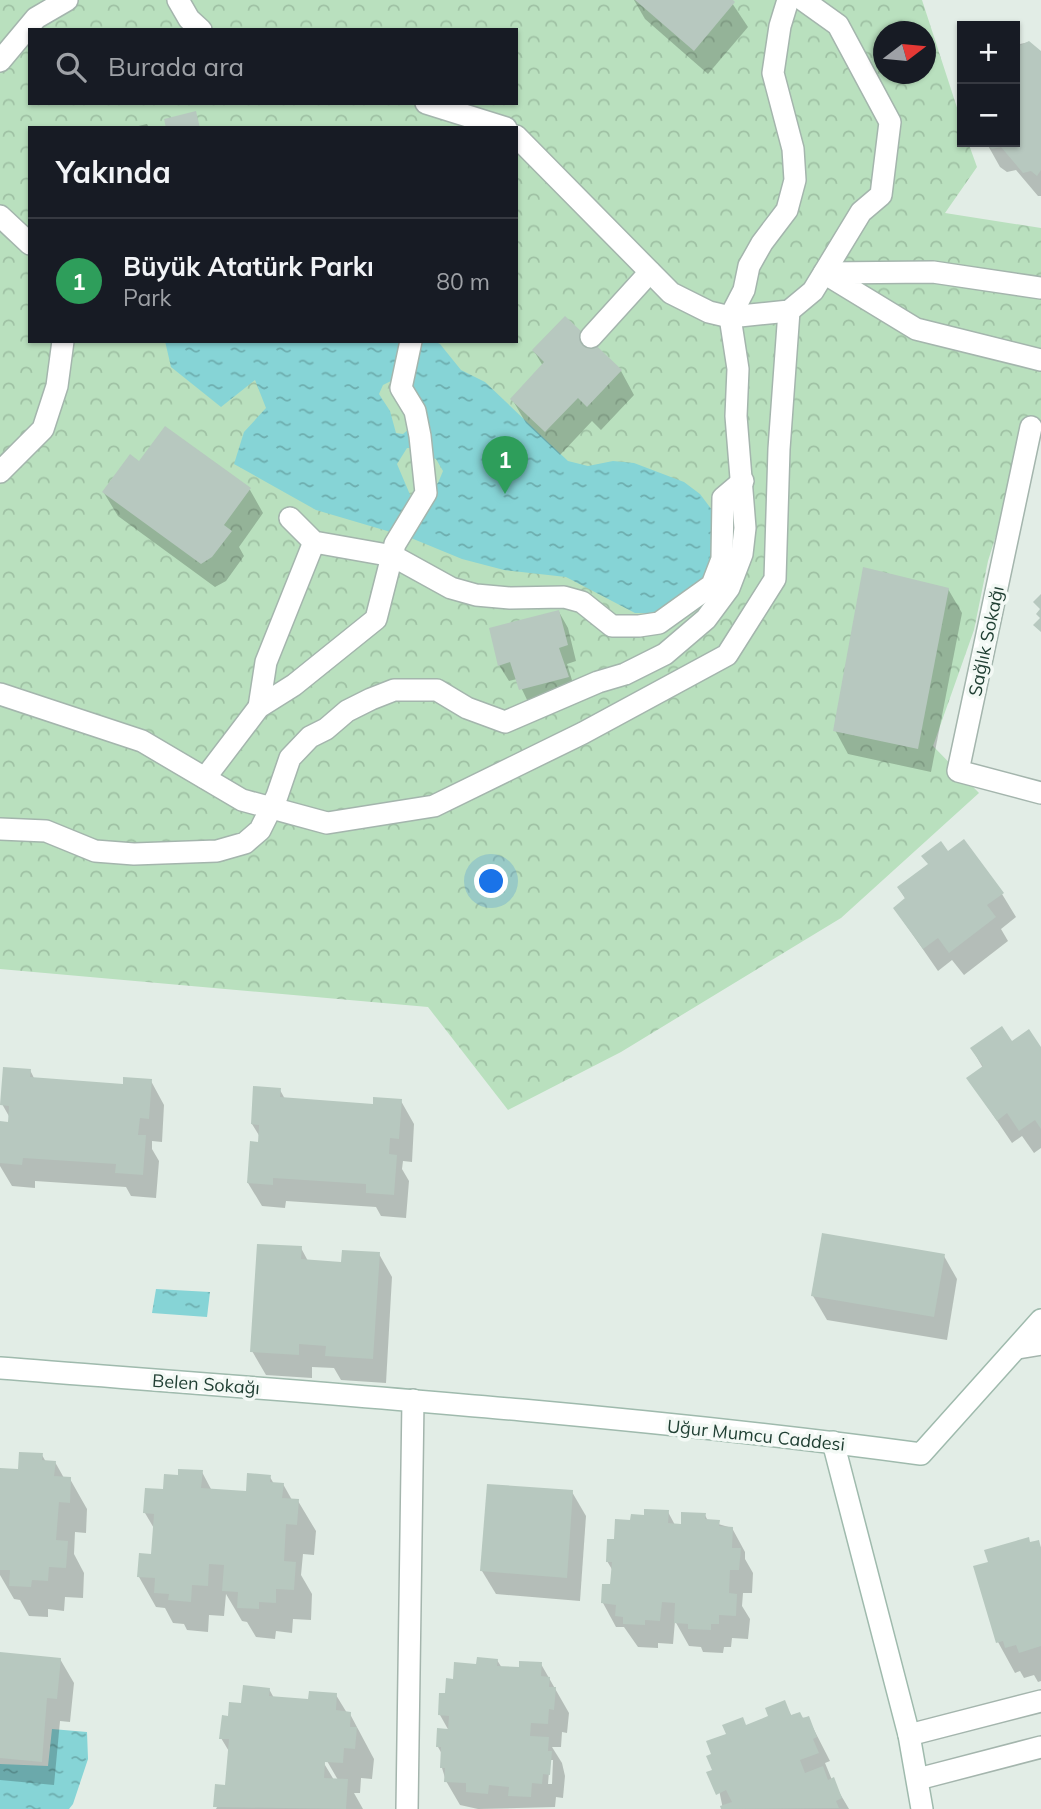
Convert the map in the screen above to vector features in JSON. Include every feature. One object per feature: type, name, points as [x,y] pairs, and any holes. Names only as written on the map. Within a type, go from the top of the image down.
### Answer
[{"type":"street","points":[[0,61],[36,18],[67,0]]},
{"type":"street","points":[[178,0],[189,19],[199,28]]},
{"type":"street","points":[[0,829],[46,831],[95,851],[134,854],[217,852],[245,844],[260,830],[287,765],[303,744],[347,711],[371,699],[394,690],[437,690],[467,708],[505,722],[598,682],[625,674],[664,654],[706,619],[729,588],[742,554],[745,528],[736,416],[738,369],[730,317],[755,254],[787,211],[795,180],[793,149],[773,74],[780,26],[788,0]]},
{"type":"street","points":[[518,138],[671,293],[709,312],[730,317],[789,311],[813,291],[861,212],[881,195],[890,122],[838,26],[803,0]]},
{"type":"street","points":[[432,105],[500,126]]},
{"type":"street","points":[[0,216],[28,242]]},
{"type":"street","points":[[591,337],[650,272]]},
{"type":"street","points":[[824,273],[933,272],[1041,288]]},
{"type":"street","points":[[824,273],[916,329],[1041,360]]},
{"type":"street","points":[[0,694],[142,741],[242,800],[327,823],[434,806],[583,733],[727,655],[775,579],[779,449],[789,311]]},
{"type":"street","points":[[0,472],[43,429],[57,386],[63,343]]},
{"type":"street","points":[[205,778],[259,707],[294,685],[376,619],[386,572],[402,533],[423,497],[422,445],[415,411],[401,388],[411,343]]},
{"type":"street","name":"Sağlık Sokağı","points":[[1031,427],[958,771],[1041,793]]},
{"type":"street","points":[[290,518],[314,542],[393,556],[451,588],[476,595],[510,598],[564,597],[582,602],[612,626],[659,623],[712,585],[722,559],[723,498],[743,481]]},
{"type":"street","points":[[259,707],[266,662],[314,542]]},
{"type":"street","name":"Uğur Mumcu Caddesi","points":[[413,1400],[833,1442],[921,1454],[1041,1320]]},
{"type":"street","points":[[1018,1348],[1041,1344]]},
{"type":"street","name":"Belen Sokağı","points":[[0,1368],[413,1400]]},
{"type":"street","points":[[407,1809],[413,1400]]},
{"type":"street","points":[[833,1442],[909,1735],[922,1809]]},
{"type":"street","points":[[909,1735],[1041,1701]]},
{"type":"street","points":[[918,1779],[1041,1746]]},
{"type":"green space","points":[[0,0],[922,0],[929,21],[873,21],[873,84],[936,84],[936,43],[957,108],[957,147],[970,147],[977,167],[945,213],[1041,228],[1041,428],[1030,428],[988,561],[974,630],[933,746],[979,793],[841,918],[621,1052],[508,1110],[428,1007],[0,969]]},
{"type":"water","points":[[165,343],[438,343],[461,370],[485,382],[568,461],[588,466],[613,461],[634,463],[684,482],[700,494],[715,514],[715,536],[703,586],[661,613],[635,613],[566,577],[504,570],[462,559],[411,538],[316,510],[234,464],[244,432],[266,408],[255,380],[221,407],[171,367]],"holes":[[[393,380],[415,424],[403,434],[396,433],[390,411],[379,394],[383,385]],[[407,448],[419,448],[428,457],[436,459],[443,471],[438,483],[419,498],[411,497],[397,464]]]},
{"type":"water","points":[[156,1289],[210,1292],[207,1317],[152,1313]]},
{"type":"water","points":[[52,1729],[87,1732],[88,1759],[73,1804],[69,1809],[0,1809],[0,1764],[48,1766]]},
{"type":"building","points":[[635,0],[733,0],[735,2],[694,51]]},
{"type":"building","points":[[1029,41],[1041,51],[1041,170],[1037,176],[1031,171],[1023,173],[1001,147],[1020,147],[1020,46]]},
{"type":"building","points":[[196,111],[200,126],[166,126],[164,119]]},
{"type":"building","points":[[565,316],[622,370],[587,407],[578,398],[545,432],[510,399],[544,362],[532,350]]},
{"type":"building","points":[[165,426],[251,488],[224,525],[232,531],[212,557],[201,564],[102,492],[130,454],[139,461]]},
{"type":"building","points":[[863,567],[949,588],[918,749],[833,731]]},
{"type":"building","points":[[1041,594],[1041,632],[1033,625],[1040,618],[1036,614],[1040,609],[1033,602]]},
{"type":"building","points":[[559,610],[568,645],[559,648],[569,677],[519,690],[510,662],[498,666],[489,628]]},
{"type":"building","points":[[964,839],[1004,893],[987,905],[996,917],[949,953],[938,938],[923,949],[893,908],[905,898],[897,887],[928,864],[921,856],[941,841],[948,851]]},
{"type":"building","points":[[1002,1026],[1012,1041],[1029,1029],[1041,1047],[1041,1129],[1035,1120],[1019,1131],[1007,1113],[997,1121],[966,1078],[983,1066],[970,1048]]},
{"type":"building","points":[[3,1067],[31,1069],[30,1077],[123,1084],[123,1077],[152,1079],[149,1119],[140,1118],[138,1135],[146,1135],[143,1175],[115,1173],[116,1164],[23,1158],[22,1165],[0,1163],[0,1121],[8,1122],[9,1106],[0,1105]]},
{"type":"building","points":[[253,1086],[281,1088],[280,1097],[373,1104],[373,1097],[402,1099],[399,1139],[390,1138],[389,1154],[397,1155],[394,1195],[366,1193],[366,1184],[273,1178],[273,1185],[247,1183],[250,1141],[258,1142],[259,1125],[251,1124]]},
{"type":"building","points":[[822,1233],[945,1254],[934,1317],[811,1296]]},
{"type":"building","points":[[257,1244],[302,1246],[301,1259],[341,1262],[342,1250],[380,1252],[373,1359],[325,1356],[326,1346],[299,1344],[299,1355],[250,1352]]},
{"type":"building","points":[[19,1452],[43,1453],[42,1460],[56,1461],[54,1476],[71,1477],[70,1503],[59,1502],[56,1540],[68,1541],[66,1568],[49,1567],[48,1581],[32,1580],[31,1587],[9,1586],[10,1570],[0,1570],[0,1468],[18,1469]]},
{"type":"building","points":[[178,1469],[203,1470],[201,1488],[246,1491],[247,1473],[271,1475],[270,1482],[284,1483],[282,1498],[299,1499],[297,1525],[286,1524],[284,1561],[296,1562],[294,1590],[276,1589],[276,1603],[259,1602],[259,1609],[237,1608],[238,1592],[222,1591],[224,1565],[209,1564],[208,1586],[192,1585],[191,1602],[168,1600],[169,1594],[154,1593],[155,1578],[137,1577],[139,1553],[151,1554],[154,1514],[143,1513],[145,1488],[163,1489],[164,1474],[178,1475]]},
{"type":"building","points":[[487,1484],[573,1490],[567,1578],[480,1571]]},
{"type":"building","points":[[644,1509],[669,1510],[668,1523],[681,1524],[681,1512],[706,1513],[705,1519],[720,1520],[719,1526],[733,1527],[732,1548],[741,1548],[739,1570],[730,1570],[729,1593],[737,1594],[736,1616],[719,1615],[719,1624],[711,1624],[711,1630],[688,1629],[688,1624],[674,1623],[675,1603],[662,1602],[660,1621],[645,1620],[645,1625],[623,1624],[623,1617],[615,1616],[616,1605],[601,1603],[602,1584],[610,1584],[612,1562],[606,1562],[607,1539],[614,1539],[615,1519],[630,1520],[631,1514],[644,1515]]},
{"type":"building","points":[[1029,1537],[1030,1542],[1039,1540],[1041,1548],[1041,1646],[1019,1653],[1016,1645],[1005,1648],[1003,1641],[996,1643],[973,1566],[988,1562],[984,1550]]},
{"type":"building","points":[[0,1652],[61,1658],[57,1699],[47,1698],[42,1762],[0,1758]]},
{"type":"building","points":[[477,1657],[498,1659],[497,1666],[519,1667],[519,1661],[542,1662],[541,1676],[550,1677],[549,1687],[556,1687],[554,1710],[549,1709],[548,1724],[531,1723],[530,1736],[549,1737],[548,1751],[552,1751],[550,1775],[543,1774],[542,1784],[532,1783],[531,1797],[508,1796],[509,1787],[489,1785],[488,1794],[466,1792],[466,1783],[444,1782],[445,1768],[440,1768],[441,1747],[436,1747],[437,1728],[448,1729],[449,1716],[438,1715],[439,1693],[445,1693],[446,1678],[453,1679],[454,1662],[476,1664]]},
{"type":"building","points":[[243,1685],[270,1688],[269,1696],[308,1699],[309,1691],[337,1693],[336,1710],[351,1712],[350,1727],[357,1727],[355,1749],[344,1748],[343,1763],[325,1762],[324,1778],[348,1779],[346,1809],[213,1807],[215,1784],[225,1785],[229,1739],[219,1739],[222,1715],[228,1716],[229,1702],[241,1703]]},
{"type":"building","points":[[785,1700],[791,1715],[800,1712],[803,1718],[809,1716],[817,1737],[813,1739],[819,1753],[800,1760],[805,1773],[823,1766],[828,1780],[834,1777],[842,1798],[836,1801],[839,1808],[721,1809],[720,1806],[732,1802],[726,1790],[716,1795],[706,1772],[712,1770],[706,1756],[711,1754],[706,1741],[726,1734],[722,1725],[743,1717],[746,1725],[768,1716],[765,1708]]},
{"type":"place","name":"Büyük Atatürk Parkı","points":[[505,494]]}]
